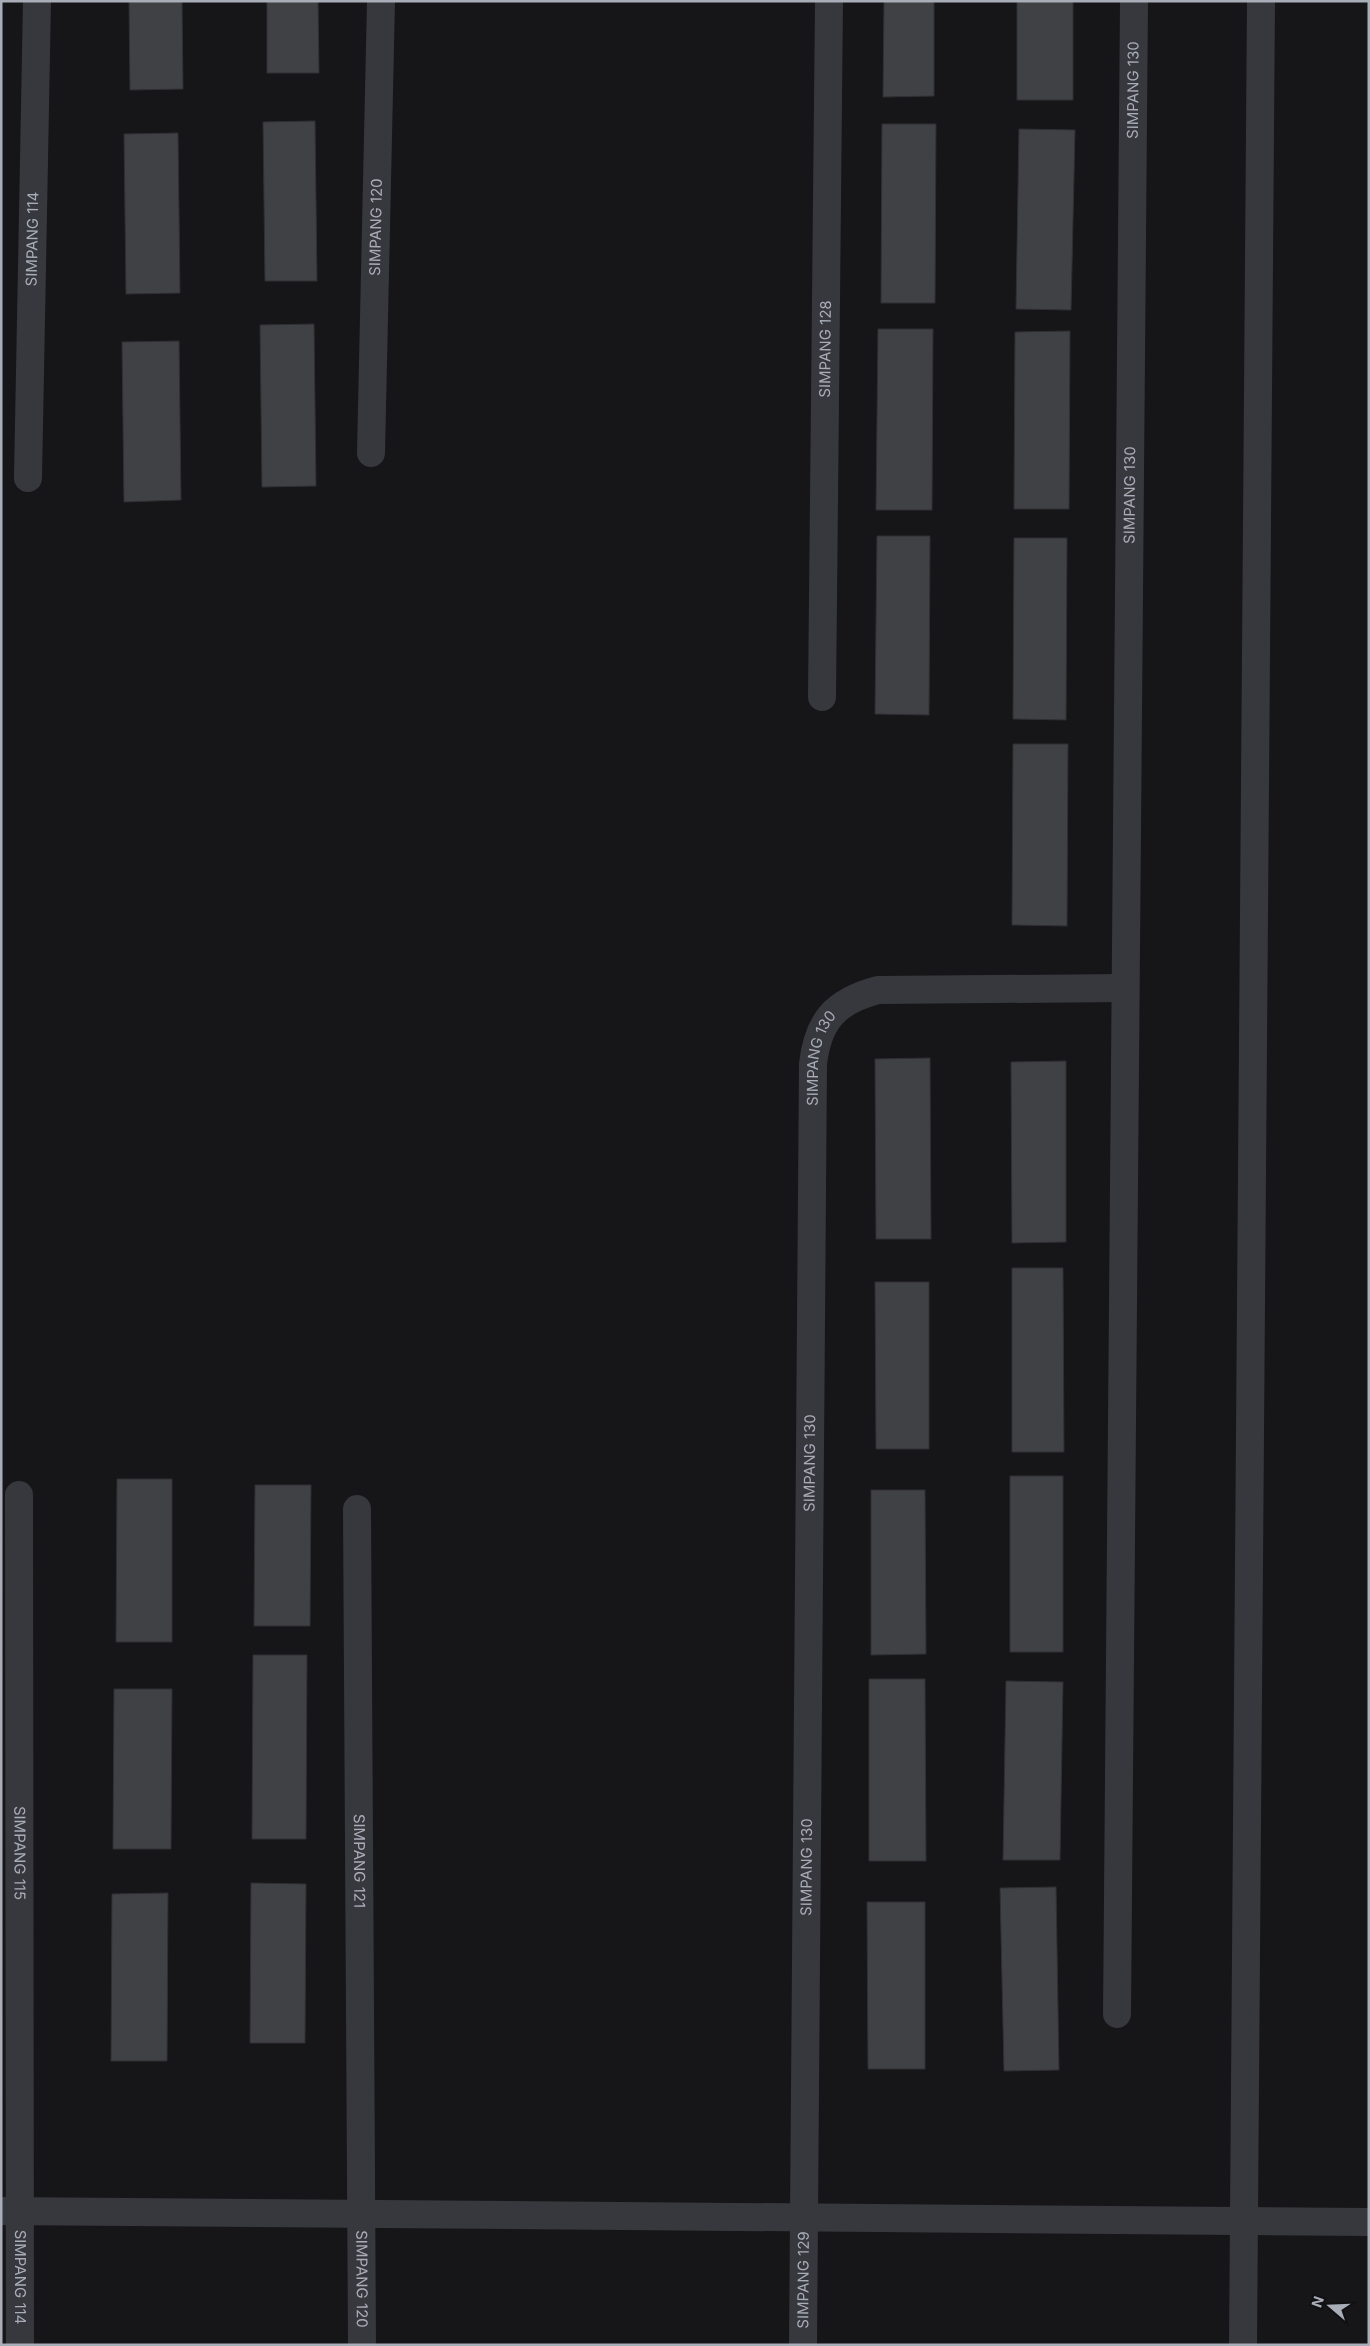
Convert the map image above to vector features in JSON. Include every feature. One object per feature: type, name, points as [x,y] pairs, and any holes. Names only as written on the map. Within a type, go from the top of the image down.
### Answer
[{"type":"street","name":"SIMPANG 114","points":[[28,478],[37,1]]},
{"type":"street","name":"SIMPANG 120","points":[[371,453],[381,1]]},
{"type":"street","name":"SIMPANG 128","points":[[822,697],[829,1]]},
{"type":"street","name":"SIMPANG 130","points":[[1117,2014],[1134,1]]},
{"type":"street","points":[[1243,2345],[1261,1]]},
{"type":"street","name":"SIMPANG 130","points":[[804,2216],[813,1064],[816,1042],[824,1023],[839,1007],[857,996],[878,990],[1125,988]]},
{"type":"street","name":"SIMPANG 115","points":[[11,2211],[19,1494]]},
{"type":"street","name":"SIMPANG 121","points":[[357,1509],[362,2213]]},
{"type":"street","name":"SIMPANG 114","points":[[11,2211],[20,2345]]},
{"type":"street","points":[[11,2211],[1369,2222]]},
{"type":"street","name":"SIMPANG 120","points":[[362,2213],[362,2345]]},
{"type":"street","name":"SIMPANG 129","points":[[803,2345],[804,2216]]},
{"type":"building","points":[[129,1],[182,1],[183,89],[130,90]]},
{"type":"building","points":[[267,1],[318,1],[319,73],[267,73]]},
{"type":"building","points":[[884,1],[934,1],[934,96],[883,97]]},
{"type":"building","points":[[1017,1],[1073,1],[1073,100],[1017,100]]},
{"type":"building","points":[[315,121],[317,281],[265,281],[263,122]]},
{"type":"building","points":[[882,124],[936,124],[935,303],[881,303]]},
{"type":"building","points":[[1019,129],[1075,130],[1071,310],[1016,309]]},
{"type":"building","points":[[178,133],[180,293],[126,294],[124,134]]},
{"type":"building","points":[[314,324],[316,486],[262,487],[260,325]]},
{"type":"building","points":[[878,329],[933,329],[932,510],[876,510]]},
{"type":"building","points":[[1070,331],[1069,509],[1014,509],[1015,332]]},
{"type":"building","points":[[179,341],[181,500],[124,502],[122,342]]},
{"type":"building","points":[[877,536],[930,536],[929,715],[875,714]]},
{"type":"building","points":[[1014,538],[1067,538],[1066,720],[1013,719]]},
{"type":"building","points":[[1013,744],[1068,744],[1067,926],[1012,925]]},
{"type":"building","points":[[930,1058],[931,1239],[876,1239],[875,1059]]},
{"type":"building","points":[[1066,1061],[1066,1242],[1012,1243],[1011,1062]]},
{"type":"building","points":[[1012,1268],[1063,1268],[1064,1452],[1012,1452]]},
{"type":"building","points":[[875,1282],[929,1282],[929,1449],[876,1449]]},
{"type":"building","points":[[1010,1476],[1063,1476],[1063,1652],[1010,1652]]},
{"type":"building","points":[[117,1479],[172,1479],[172,1642],[116,1642]]},
{"type":"building","points":[[255,1485],[311,1485],[310,1626],[254,1626]]},
{"type":"building","points":[[871,1490],[925,1490],[926,1654],[871,1655]]},
{"type":"building","points":[[253,1655],[307,1655],[306,1839],[252,1839]]},
{"type":"building","points":[[869,1679],[925,1679],[926,1861],[869,1861]]},
{"type":"building","points":[[1006,1681],[1063,1682],[1060,1860],[1003,1860]]},
{"type":"building","points":[[114,1689],[172,1689],[171,1849],[113,1849]]},
{"type":"building","points":[[251,1883],[306,1884],[305,2043],[250,2043]]},
{"type":"building","points":[[1056,1887],[1059,2070],[1004,2071],[1000,1888]]},
{"type":"building","points":[[168,1893],[167,2061],[111,2061],[112,1894]]},
{"type":"building","points":[[867,1902],[925,1902],[925,2069],[868,2069]]}]
